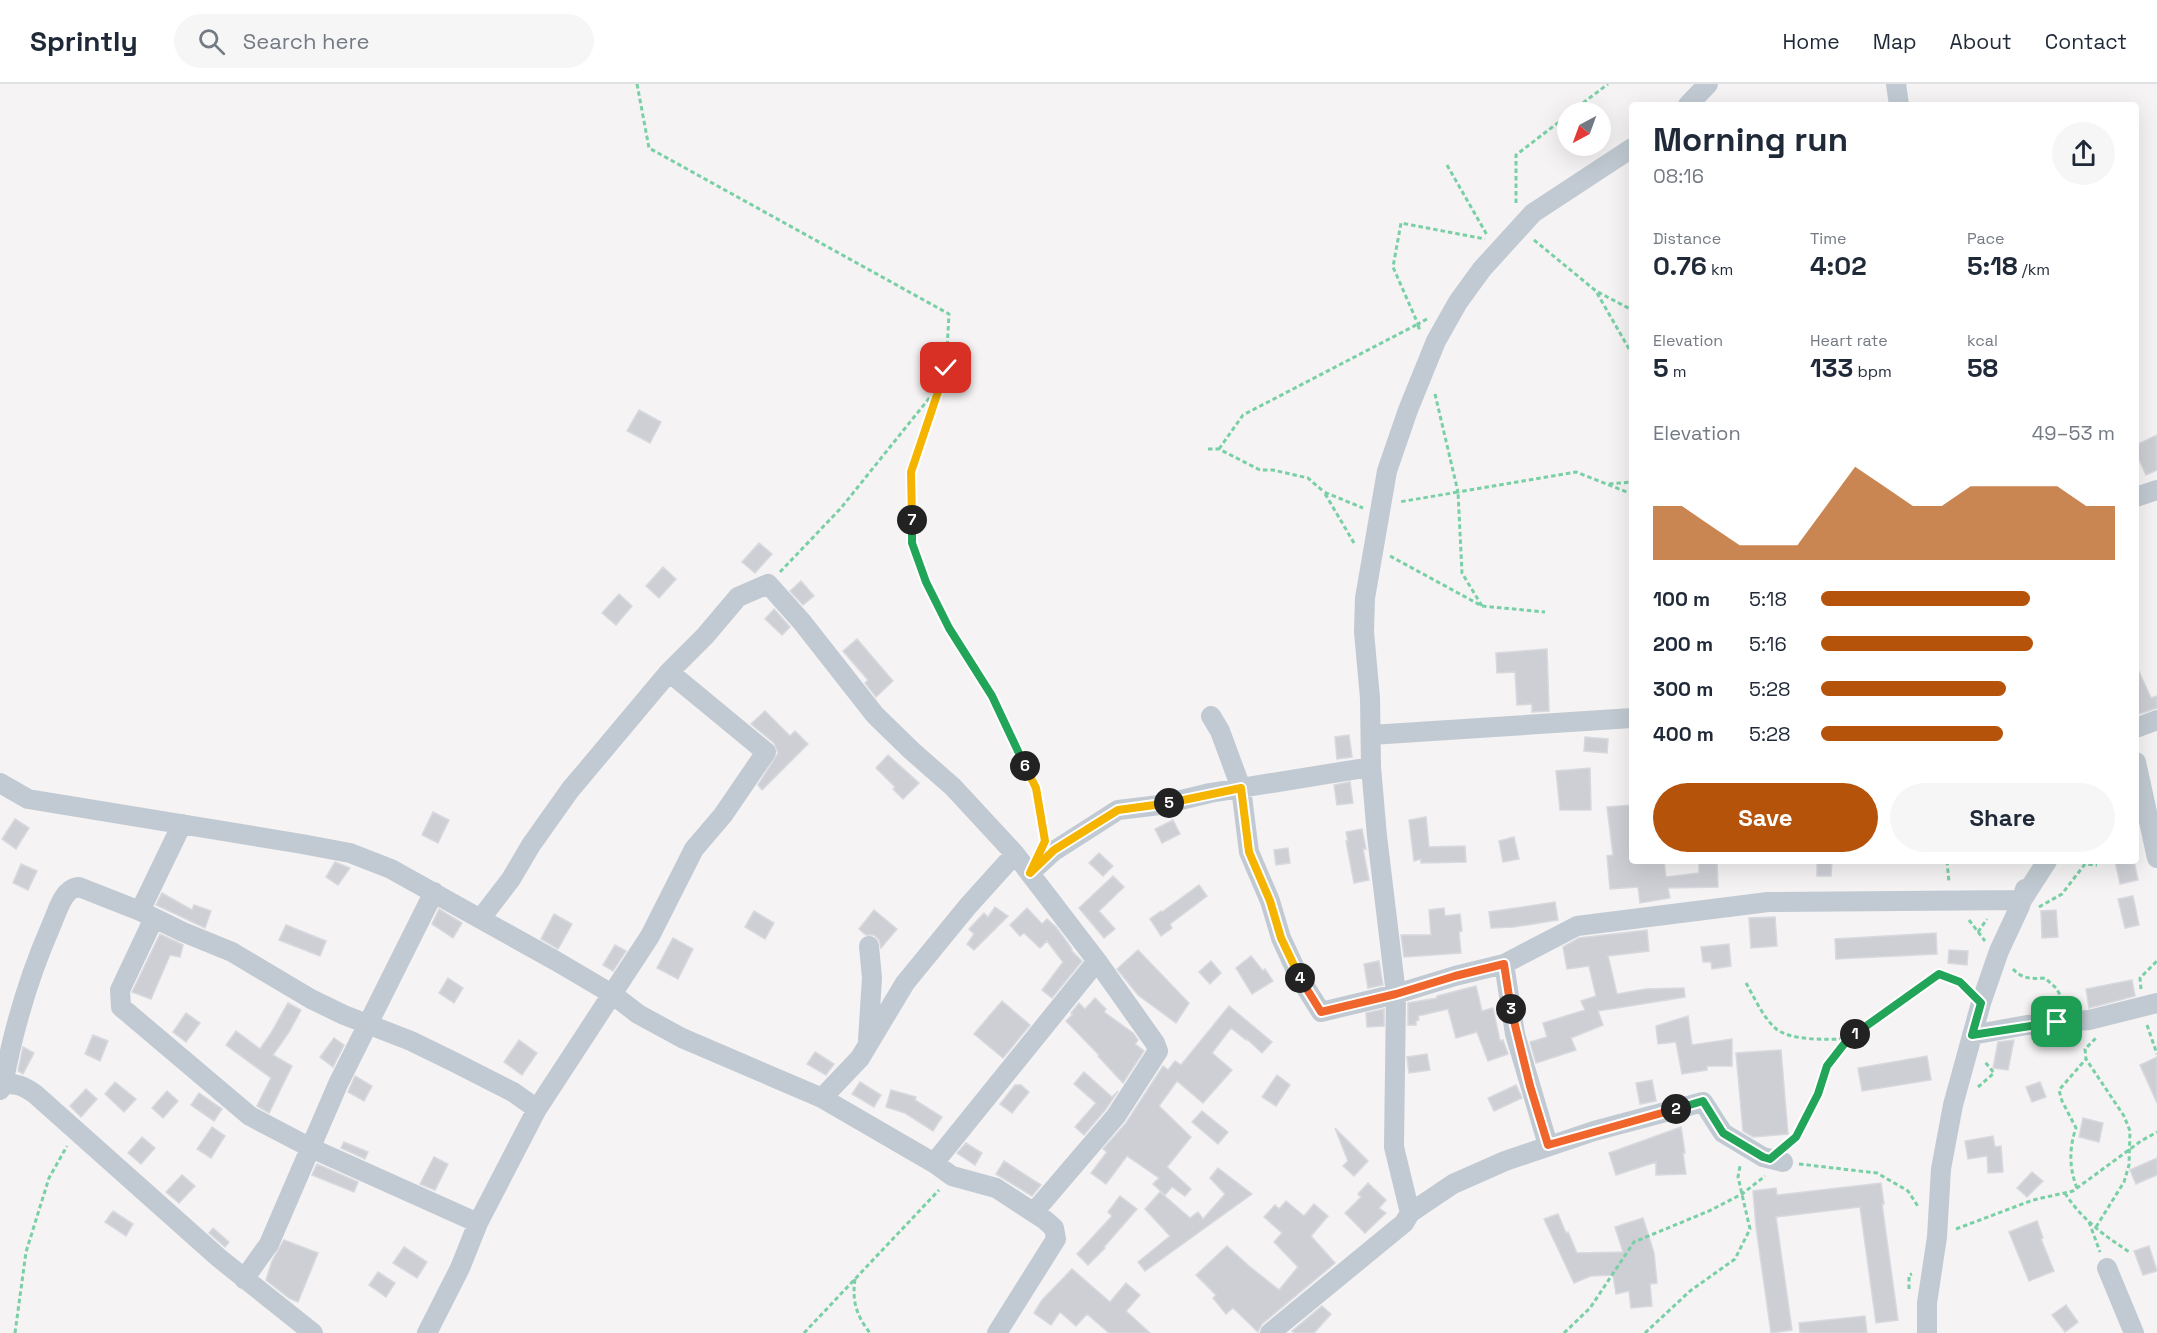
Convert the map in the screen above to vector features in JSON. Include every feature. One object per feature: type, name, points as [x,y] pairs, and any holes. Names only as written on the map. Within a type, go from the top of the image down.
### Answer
[{"type":"street","points":[[1691,102],[1708,84]]},
{"type":"street","points":[[1896,84],[1899,102]]},
{"type":"street","points":[[1410,1213],[1394,1148],[1396,994],[1377,836],[1364,632],[1365,598],[1380,509],[1393,451],[1436,341],[1458,302],[1482,269],[1533,213],[1629,150]]},
{"type":"street","points":[[2139,496],[2157,490]]},
{"type":"street","points":[[481,918],[511,879],[531,845],[570,790],[669,672],[705,636],[738,597],[768,584],[802,622],[875,715],[966,800],[1015,854],[1097,962],[1158,1051],[1116,1116],[1034,1212]]},
{"type":"street","points":[[427,1333],[478,1223],[537,1109],[650,936],[694,849],[723,815],[766,752],[669,672]]},
{"type":"street","points":[[1211,716],[1220,731],[1241,788],[1249,852],[1270,901],[1281,938],[1299,977],[1321,1012],[1504,964],[1576,926],[1768,902],[2021,903]]},
{"type":"street","points":[[1371,735],[1629,718]]},
{"type":"street","points":[[2139,727],[2157,720]]},
{"type":"street","points":[[1030,873],[1054,850],[1118,810],[1161,805],[1241,788],[1371,767]]},
{"type":"street","points":[[2139,776],[2157,858]]},
{"type":"street","points":[[0,783],[28,799],[270,838],[350,854],[391,869],[612,994],[638,1014],[682,1038],[822,1098],[934,1163],[952,1176],[996,1188],[1034,1212],[1054,1228],[1056,1239],[997,1333]]},
{"type":"street","points":[[182,824],[120,990],[121,1007],[250,1116],[311,1148],[478,1223]]},
{"type":"street","points":[[822,1098],[860,1058],[905,983],[968,906],[1015,854]]},
{"type":"street","points":[[2021,903],[2032,864]]},
{"type":"street","points":[[1927,1333],[1927,1303],[1937,1237],[1941,1169],[1953,1105],[1981,1003],[1999,951],[2021,903],[2045,864]]},
{"type":"street","points":[[1,1087],[10,1046],[41,949],[62,901],[74,887],[82,887],[232,952],[311,999],[411,1041],[513,1092],[537,1109]]},
{"type":"street","points":[[244,1279],[269,1244],[338,1084],[434,892]]},
{"type":"street","points":[[867,1046],[872,978],[869,946]]},
{"type":"street","points":[[934,1163],[1097,962]]},
{"type":"street","points":[[1504,964],[1515,1034],[1548,1145]]},
{"type":"street","points":[[1972,1035],[2027,1025],[2089,1020],[2157,1003]]},
{"type":"street","points":[[1,1087],[10,1083],[25,1088],[76,1130],[244,1279],[313,1333]]},
{"type":"street","points":[[1270,1333],[1404,1223],[1410,1213],[1453,1184],[1548,1145],[1703,1101],[1723,1133],[1776,1161]]},
{"type":"street","points":[[2107,1268],[2134,1333]]},
{"type":"path","points":[[638,84],[649,148],[949,314],[946,368],[911,472],[912,543],[926,582],[949,628],[992,696],[1036,788],[1045,841]]},
{"type":"path","points":[[1585,102],[1608,84]]},
{"type":"path","points":[[1557,123],[1516,155],[1516,232],[1536,241],[1596,291],[1629,308]]},
{"type":"path","points":[[1420,333],[1393,267],[1401,223],[1489,240],[1447,165]]},
{"type":"path","points":[[1596,291],[1629,349]]},
{"type":"path","points":[[1219,449],[1243,415],[1428,318]]},
{"type":"path","points":[[1428,362],[1458,492],[1462,573],[1482,606]]},
{"type":"path","points":[[768,584],[841,508],[941,383]]},
{"type":"path","points":[[1208,449],[1219,449],[1260,470],[1273,470],[1308,478],[1324,492],[1369,569]]},
{"type":"path","points":[[1324,492],[1380,509],[1458,492],[1576,472],[1629,493]]},
{"type":"path","points":[[1608,484],[1629,482]]},
{"type":"path","points":[[1373,547],[1482,606],[1545,612]]},
{"type":"path","points":[[2021,903],[2039,908],[2052,902],[2071,884],[2085,864],[2097,865]]},
{"type":"path","points":[[1564,1333],[1590,1308],[1634,1242],[1709,1211],[1742,1194],[1776,1161],[1796,1137],[1818,1094],[1827,1066],[1848,1039],[1939,974],[1960,982],[1981,1003]]},
{"type":"path","points":[[1746,983],[1774,1026],[1784,1034],[1818,1040],[1848,1039]]},
{"type":"path","points":[[2078,1188],[2074,1179],[2070,1145],[2076,1128],[2062,1101],[2060,1090],[2086,1059]]},
{"type":"path","points":[[15,1333],[26,1252],[49,1178],[76,1130]]},
{"type":"path","points":[[1937,1237],[2033,1200],[2073,1191],[2157,1132]]},
{"type":"path","points":[[1645,1333],[1690,1290],[1735,1259],[1750,1229],[1738,1177],[1744,1146]]},
{"type":"path","points":[[1776,1161],[1877,1173],[1908,1191],[1920,1209]]},
{"type":"path","points":[[804,1333],[952,1176]]},
{"type":"path","points":[[2065,1193],[2072,1205],[2110,1240],[2132,1253]]},
{"type":"path","points":[[2088,1220],[2107,1268]]},
{"type":"path","points":[[856,1277],[853,1296],[861,1320],[870,1333]]},
{"type":"building","points":[[639,410],[661,422],[650,443],[627,431]]},
{"type":"building","points":[[2157,435],[2157,470],[2146,475],[2139,460],[2139,444]]},
{"type":"building","points":[[759,543],[772,554],[755,573],[742,562]]},
{"type":"building","points":[[663,567],[676,579],[659,598],[646,586]]},
{"type":"building","points":[[801,581],[814,596],[803,605],[790,591]]},
{"type":"building","points":[[619,594],[632,606],[616,625],[602,613]]},
{"type":"building","points":[[774,609],[790,627],[782,635],[765,619]]},
{"type":"building","points":[[857,639],[893,681],[876,697],[865,683],[868,680],[843,651]]},
{"type":"building","points":[[1547,649],[1549,711],[1532,712],[1532,704],[1517,705],[1515,672],[1497,673],[1496,653]]},
{"type":"building","points":[[2139,672],[2151,698],[2157,696],[2157,708],[2139,714]]},
{"type":"building","points":[[765,711],[790,736],[795,731],[808,744],[762,790],[758,785],[778,753],[774,743],[751,724]]},
{"type":"building","points":[[1349,735],[1352,757],[1337,759],[1335,737]]},
{"type":"building","points":[[1585,737],[1608,739],[1607,753],[1584,751]]},
{"type":"building","points":[[888,755],[919,783],[903,799],[893,789],[895,787],[876,768]]},
{"type":"building","points":[[1590,768],[1591,810],[1560,810],[1556,771]]},
{"type":"building","points":[[1350,782],[1353,803],[1337,805],[1334,785]]},
{"type":"building","points":[[1629,805],[1629,864],[1664,864],[1666,877],[1699,873],[1699,864],[1717,864],[1718,887],[1668,888],[1670,898],[1640,903],[1638,887],[1610,889],[1607,856],[1613,855],[1607,807]]},
{"type":"building","points":[[433,812],[449,820],[438,843],[422,835]]},
{"type":"building","points":[[1426,817],[1429,847],[1465,846],[1466,862],[1421,863],[1421,859],[1414,861],[1409,820]]},
{"type":"building","points":[[15,819],[29,828],[16,849],[2,839]]},
{"type":"building","points":[[1173,820],[1180,834],[1162,843],[1155,829]]},
{"type":"building","points":[[1362,829],[1369,880],[1354,883],[1346,832]]},
{"type":"building","points":[[1514,837],[1519,859],[1503,862],[1499,841]]},
{"type":"building","points":[[1288,848],[1290,863],[1276,865],[1274,850]]},
{"type":"building","points":[[1099,853],[1113,866],[1103,876],[1089,863]]},
{"type":"building","points":[[335,862],[350,868],[338,885],[326,877]]},
{"type":"building","points":[[21,864],[37,871],[28,890],[13,883]]},
{"type":"building","points":[[1817,864],[1832,864],[1831,876],[1817,876]]},
{"type":"building","points":[[2116,864],[2135,864],[2138,880],[2120,884]]},
{"type":"building","points":[[1113,876],[1124,887],[1099,911],[1115,929],[1104,938],[1079,908]]},
{"type":"building","points":[[1199,885],[1207,896],[1170,924],[1172,928],[1161,936],[1150,919]]},
{"type":"building","points":[[162,893],[192,910],[194,905],[211,911],[205,928],[156,905]]},
{"type":"building","points":[[2133,896],[2139,925],[2125,928],[2118,899]]},
{"type":"building","points":[[1555,902],[1558,920],[1491,928],[1489,912]]},
{"type":"building","points":[[995,907],[1008,916],[974,950],[967,944],[974,934],[969,929],[984,913],[988,917]]},
{"type":"building","points":[[1027,908],[1042,924],[1047,919],[1056,927],[1071,950],[1082,961],[1052,998],[1042,990],[1063,962],[1047,941],[1040,948],[1024,933],[1020,936],[1010,925]]},
{"type":"building","points":[[1444,908],[1445,916],[1460,914],[1461,953],[1404,957],[1401,935],[1431,935],[1429,910]]},
{"type":"building","points":[[439,909],[462,923],[453,938],[432,924]]},
{"type":"building","points":[[874,910],[897,929],[881,948],[879,940],[874,935],[866,935],[859,929]]},
{"type":"building","points":[[2056,910],[2058,937],[2042,938],[2041,911]]},
{"type":"building","points":[[754,911],[774,923],[765,939],[745,927]]},
{"type":"building","points":[[554,914],[572,924],[558,949],[541,939]]},
{"type":"building","points":[[1775,917],[1777,946],[1751,948],[1749,918]]},
{"type":"building","points":[[286,925],[326,941],[320,956],[279,940]]},
{"type":"building","points":[[1647,930],[1649,951],[1608,956],[1617,994],[1646,989],[1684,988],[1685,997],[1598,1011],[1603,1025],[1571,1038],[1576,1050],[1536,1063],[1530,1042],[1547,1037],[1543,1023],[1585,1010],[1581,1001],[1596,996],[1589,966],[1567,969],[1563,947],[1579,938]]},
{"type":"building","points":[[1936,933],[1937,954],[1836,959],[1835,939]]},
{"type":"building","points":[[160,934],[183,945],[180,957],[170,955],[151,999],[132,992]]},
{"type":"building","points":[[673,938],[693,949],[678,979],[657,968]]},
{"type":"building","points":[[1729,944],[1731,966],[1712,969],[1711,962],[1703,962],[1701,947]]},
{"type":"building","points":[[615,945],[626,951],[613,971],[603,965]]},
{"type":"building","points":[[1138,950],[1189,1003],[1176,1023],[1138,995],[1117,969]]},
{"type":"building","points":[[1949,950],[1968,951],[1967,965],[1948,963]]},
{"type":"building","points":[[1251,956],[1263,971],[1265,969],[1273,981],[1252,994],[1236,968]]},
{"type":"building","points":[[1211,961],[1221,973],[1210,984],[1199,972]]},
{"type":"building","points":[[1379,961],[1383,985],[1368,988],[1364,964]]},
{"type":"building","points":[[448,978],[463,988],[454,1003],[439,993]]},
{"type":"building","points":[[2132,980],[2135,996],[2089,1008],[2086,989]]},
{"type":"building","points":[[1476,986],[1482,1011],[1493,1008],[1500,1041],[1503,1040],[1508,1054],[1488,1061],[1477,1032],[1456,1038],[1448,1009],[1418,1016],[1419,1020],[1416,1021],[1416,1025],[1408,1025],[1408,1003],[1437,998],[1437,996]]},
{"type":"building","points":[[1095,998],[1106,1009],[1104,1012],[1133,1033],[1138,1040],[1135,1044],[1144,1051],[1123,1083],[1066,1021],[1079,1003],[1085,1009]]},
{"type":"building","points":[[1002,1001],[1030,1025],[1003,1058],[974,1034]]},
{"type":"building","points":[[288,1003],[301,1010],[273,1055],[292,1066],[269,1113],[257,1106],[271,1078],[226,1045],[236,1031],[260,1049]]},
{"type":"building","points":[[1229,1006],[1272,1042],[1262,1053],[1231,1028],[1212,1053],[1232,1070],[1203,1103],[1177,1081],[1159,1106],[1191,1137],[1167,1167],[1191,1189],[1185,1196],[1172,1187],[1165,1195],[1153,1184],[1159,1178],[1127,1156],[1106,1184],[1091,1173],[1107,1152],[1103,1149],[1126,1123],[1163,1066],[1168,1070],[1175,1061],[1181,1065]]},
{"type":"building","points":[[1384,1009],[1384,1026],[1367,1027],[1366,1013]]},
{"type":"building","points":[[186,1013],[200,1023],[186,1042],[173,1032]]},
{"type":"building","points":[[1688,1016],[1692,1045],[1732,1039],[1732,1066],[1707,1066],[1707,1070],[1682,1074],[1676,1042],[1658,1044],[1656,1026]]},
{"type":"building","points":[[93,1035],[108,1041],[100,1061],[85,1054]]},
{"type":"building","points":[[334,1038],[344,1045],[333,1067],[320,1057]]},
{"type":"building","points":[[519,1040],[537,1053],[522,1075],[504,1062]]},
{"type":"building","points":[[2014,1040],[2008,1070],[1993,1068],[1998,1042]]},
{"type":"building","points":[[23,1047],[34,1053],[23,1074],[18,1071]]},
{"type":"building","points":[[1781,1050],[1788,1134],[1753,1137],[1743,1131],[1736,1053]]},
{"type":"building","points":[[815,1052],[834,1064],[826,1075],[807,1064]]},
{"type":"building","points":[[1427,1054],[1430,1070],[1409,1073],[1407,1057]]},
{"type":"building","points":[[1927,1056],[1931,1080],[1862,1091],[1858,1068]]},
{"type":"building","points":[[2157,1057],[2157,1103],[2140,1065]]},
{"type":"building","points":[[1084,1072],[1112,1097],[1118,1091],[1084,1135],[1075,1127],[1096,1103],[1074,1084]]},
{"type":"building","points":[[1277,1075],[1290,1085],[1276,1106],[1262,1097]]},
{"type":"building","points":[[355,1076],[372,1086],[364,1101],[348,1092]]},
{"type":"building","points":[[1652,1080],[1656,1101],[1640,1104],[1636,1083]]},
{"type":"building","points":[[115,1082],[136,1099],[124,1112],[105,1094]]},
{"type":"building","points":[[860,1082],[881,1095],[874,1107],[852,1094]]},
{"type":"building","points":[[2040,1082],[2046,1097],[2032,1102],[2026,1087]]},
{"type":"building","points":[[1015,1085],[1021,1085],[1029,1092],[1012,1113],[1000,1104]]},
{"type":"building","points":[[1516,1085],[1522,1098],[1494,1111],[1488,1098]]},
{"type":"building","points":[[86,1089],[97,1099],[81,1117],[70,1106]]},
{"type":"building","points":[[891,1090],[916,1097],[915,1100],[942,1117],[933,1131],[905,1113],[886,1107]]},
{"type":"building","points":[[167,1091],[178,1101],[163,1118],[152,1108]]},
{"type":"building","points":[[199,1093],[222,1109],[214,1121],[191,1105]]},
{"type":"building","points":[[1202,1111],[1228,1132],[1218,1144],[1192,1122]]},
{"type":"building","points":[[2083,1118],[2103,1123],[2099,1142],[2079,1137]]},
{"type":"building","points":[[212,1127],[225,1136],[211,1158],[197,1149]]},
{"type":"building","points":[[1681,1127],[1686,1174],[1656,1175],[1656,1162],[1616,1175],[1609,1153]]},
{"type":"building","points":[[1335,1128],[1368,1161],[1354,1176],[1343,1166],[1348,1161]]},
{"type":"building","points":[[1993,1136],[1995,1147],[2001,1146],[2003,1172],[1988,1173],[1987,1156],[1968,1159],[1965,1141]]},
{"type":"building","points":[[142,1137],[155,1148],[141,1164],[128,1153]]},
{"type":"building","points":[[344,1142],[368,1152],[365,1159],[341,1148]]},
{"type":"building","points":[[966,1143],[982,1153],[975,1165],[957,1153]]},
{"type":"building","points":[[434,1157],[448,1164],[435,1190],[420,1184]]},
{"type":"building","points":[[2157,1158],[2157,1175],[2136,1184],[2130,1170]]},
{"type":"building","points":[[1004,1161],[1041,1185],[1032,1196],[996,1174]]},
{"type":"building","points":[[317,1164],[358,1182],[354,1192],[312,1175]]},
{"type":"building","points":[[1218,1168],[1252,1194],[1145,1271],[1138,1262],[1170,1236],[1145,1209],[1160,1192],[1190,1218],[1198,1212],[1203,1219],[1225,1194],[1210,1178]]},
{"type":"building","points":[[2032,1172],[2043,1181],[2027,1197],[2017,1188]]},
{"type":"building","points":[[182,1175],[195,1186],[179,1203],[166,1192]]},
{"type":"building","points":[[1368,1183],[1386,1200],[1379,1208],[1386,1213],[1365,1233],[1345,1213],[1361,1197],[1358,1194]]},
{"type":"building","points":[[1881,1183],[1898,1320],[1876,1323],[1860,1207],[1776,1217],[1792,1330],[1771,1333],[1753,1191],[1776,1188],[1777,1195]]},
{"type":"building","points":[[1120,1196],[1137,1209],[1088,1265],[1077,1254],[1112,1216],[1108,1212]]},
{"type":"building","points":[[1286,1201],[1304,1216],[1314,1204],[1328,1216],[1311,1236],[1335,1263],[1262,1324],[1258,1332],[1233,1308],[1226,1314],[1213,1298],[1216,1295],[1196,1275],[1227,1246],[1279,1290],[1298,1267],[1274,1242],[1282,1233],[1264,1217],[1275,1205],[1279,1209]]},
{"type":"building","points":[[113,1211],[133,1224],[126,1236],[105,1222]]},
{"type":"building","points":[[1558,1214],[1577,1253],[1623,1252],[1615,1227],[1643,1218],[1654,1253],[1657,1283],[1650,1284],[1652,1306],[1631,1308],[1629,1291],[1616,1294],[1613,1275],[1591,1276],[1574,1283],[1544,1219]]},
{"type":"building","points":[[2037,1221],[2043,1238],[2041,1239],[2054,1271],[2029,1281],[2009,1232]]},
{"type":"building","points":[[213,1228],[229,1242],[225,1247],[209,1233]]},
{"type":"building","points":[[284,1240],[318,1253],[298,1302],[289,1298],[266,1280],[272,1261]]},
{"type":"building","points":[[2149,1246],[2157,1271],[2143,1275],[2134,1251]]},
{"type":"building","points":[[404,1247],[427,1262],[417,1278],[393,1263]]},
{"type":"building","points":[[1072,1269],[1110,1302],[1126,1283],[1140,1295],[1126,1311],[1150,1333],[1109,1333],[1087,1314],[1076,1326],[1060,1312],[1051,1325],[1034,1313],[1042,1300]]},
{"type":"building","points":[[378,1272],[395,1283],[386,1297],[369,1285]]},
{"type":"building","points":[[2066,1305],[2078,1322],[2065,1332],[2052,1315]]},
{"type":"building","points":[[1322,1306],[1331,1314],[1314,1333],[1294,1333],[1292,1331]]},
{"type":"building","points":[[1865,1316],[1867,1333],[1800,1333],[1799,1323]]},
{"type":"route","points":[[946,368],[911,472],[912,543],[926,582],[949,628],[992,696],[1036,788],[1045,841],[1030,873],[1054,850],[1118,810],[1161,805],[1241,788],[1249,852],[1270,901],[1281,938],[1299,977],[1321,1012],[1504,964],[1515,1034],[1548,1145],[1703,1101],[1723,1133],[1770,1159],[1796,1137],[1818,1094],[1827,1066],[1848,1039],[1939,974],[1960,982],[1981,1003],[1972,1035],[2057,1022]]}]
